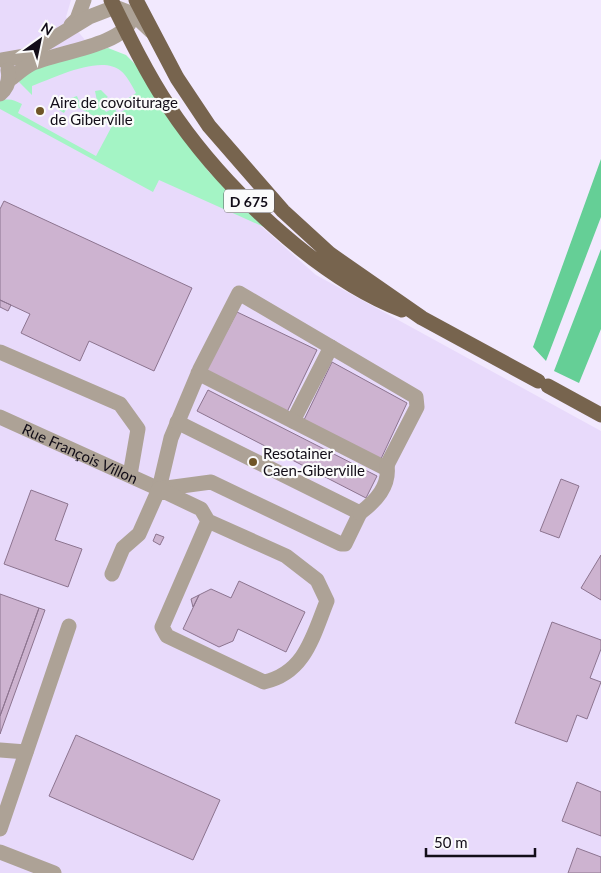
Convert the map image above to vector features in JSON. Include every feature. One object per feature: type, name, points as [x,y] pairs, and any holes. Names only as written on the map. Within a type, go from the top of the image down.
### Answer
[{"type":"main road","name":"D 675","points":[[113,4],[168,106],[189,136],[219,171],[257,209],[301,248],[335,274],[378,301],[422,318]]},
{"type":"main road","name":"D 675","points":[[134,5],[151,30],[177,78],[209,126],[282,211],[330,254],[422,318],[601,415]]},
{"type":"street","points":[[63,32],[77,19],[84,0]]},
{"type":"street","points":[[0,94],[9,80],[31,64],[104,41],[126,30],[134,5],[113,4],[88,17],[25,56],[1,60]]},
{"type":"street","points":[[1,60],[6,66],[9,80]]},
{"type":"street","points":[[112,574],[123,548],[139,534],[159,489],[171,438],[177,422],[198,373],[239,293],[416,397],[417,407],[387,465],[389,477],[375,502],[360,513],[345,544],[341,544],[211,482],[159,489]]},
{"type":"street","points":[[293,421],[331,347]]},
{"type":"street","points":[[0,352],[120,404],[138,429],[130,475]]},
{"type":"street","points":[[198,373],[383,466],[387,465]]},
{"type":"street","name":"Rue François Villon","points":[[0,417],[202,509],[208,522]]},
{"type":"street","points":[[177,422],[360,513]]},
{"type":"street","points":[[208,522],[286,556],[316,580],[327,601],[304,657],[280,678],[264,682],[167,636],[162,627],[208,522]]},
{"type":"street","points":[[0,829],[69,626]]},
{"type":"street","points":[[0,750],[26,752]]},
{"type":"street","points":[[0,852],[54,873]]},
{"type":"shaded area","points":[[0,0],[71,0],[66,17],[95,52],[111,53],[209,180],[316,275],[601,431],[601,873],[0,873]]},
{"type":"green space","points":[[108,48],[126,55],[139,68],[173,125],[209,172],[273,231],[159,180],[153,192],[0,109],[0,101],[16,101],[22,104],[18,113],[96,156],[112,126],[70,103],[64,113],[57,109],[57,103],[77,96],[81,106],[97,101],[95,91],[101,90],[108,97],[100,102],[106,112],[114,108],[118,114],[131,106],[127,99],[136,93],[121,71],[112,66],[102,65],[77,69],[32,86],[32,95],[19,82],[24,74],[32,68]]},
{"type":"green space","points":[[601,159],[601,217],[546,361],[533,347]]},
{"type":"green space","points":[[601,249],[601,329],[579,383],[554,371]]},
{"type":"building","points":[[4,201],[192,288],[154,371],[89,341],[80,361],[21,333],[30,314],[0,300],[0,209]]},
{"type":"building","points":[[0,300],[11,305],[8,311],[0,307]]},
{"type":"building","points":[[237,312],[317,350],[287,412],[206,370]]},
{"type":"building","points":[[332,362],[407,403],[380,461],[303,422]]},
{"type":"building","points":[[208,390],[377,476],[366,498],[197,411]]},
{"type":"building","points":[[561,479],[579,486],[559,538],[540,531]]},
{"type":"building","points":[[31,490],[68,504],[55,540],[82,549],[68,587],[4,564]]},
{"type":"building","points":[[156,534],[164,537],[160,545],[153,541]]},
{"type":"building","points":[[601,555],[601,600],[581,588]]},
{"type":"building","points":[[239,581],[305,612],[286,652],[238,629],[233,641],[219,647],[183,629],[199,595],[211,589],[231,598]]},
{"type":"building","points":[[0,594],[39,608],[0,716]]},
{"type":"building","points":[[199,595],[193,607],[191,599]]},
{"type":"building","points":[[39,608],[45,610],[0,734],[0,716]]},
{"type":"building","points":[[552,622],[601,640],[601,649],[590,678],[601,682],[587,719],[577,715],[567,742],[515,723]]},
{"type":"building","points":[[76,735],[220,800],[193,860],[49,796]]},
{"type":"building","points":[[577,782],[601,792],[601,836],[562,821]]},
{"type":"building","points":[[577,848],[601,857],[601,873],[568,873]]},
{"type":"place","name":"Aire de covoiturage de Giberville","points":[[40,111]]},
{"type":"place","name":"Resotainer Caen-Giberville","points":[[253,462]]}]
